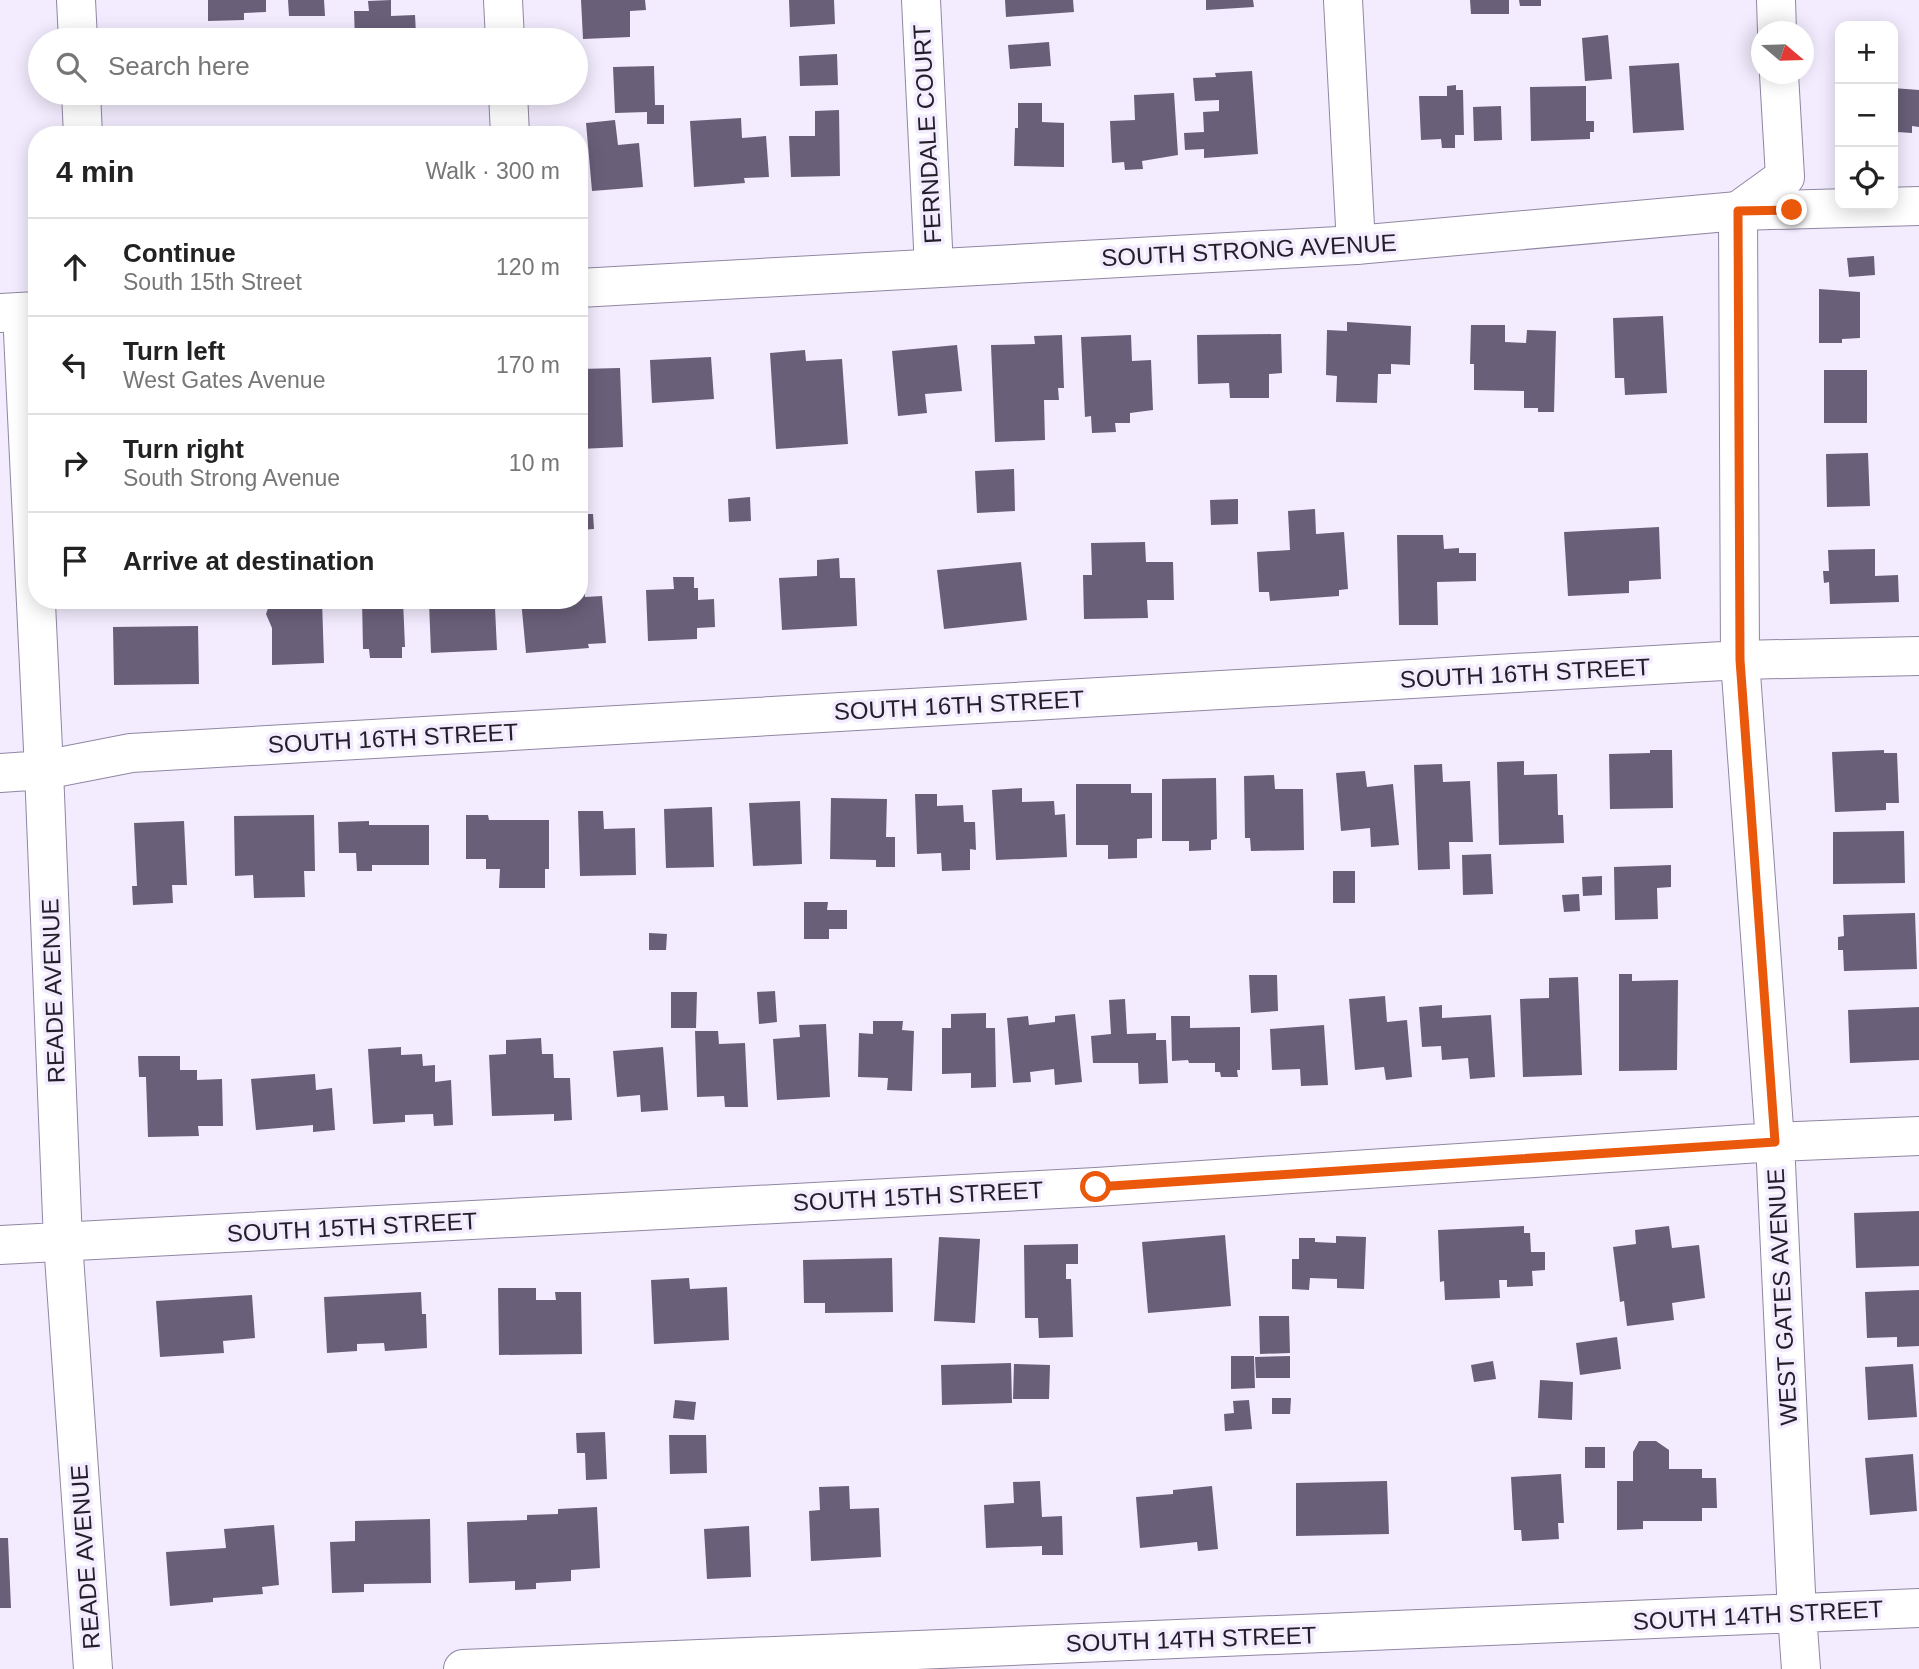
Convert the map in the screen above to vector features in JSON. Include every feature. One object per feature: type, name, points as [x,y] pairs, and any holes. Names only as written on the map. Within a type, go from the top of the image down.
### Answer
[{"type":"street","points":[[76,0],[77,28]]},
{"type":"street","points":[[503,0],[504,28]]},
{"type":"street","name":"FERNDALE COURT","points":[[921,0],[934,268]]},
{"type":"street","points":[[1343,0],[1356,245]]},
{"type":"street","points":[[1776,0],[1777,21]]},
{"type":"street","points":[[1738,211],[1785,177],[1780,84]]},
{"type":"street","points":[[82,105],[83,126]]},
{"type":"street","points":[[509,105],[510,126]]},
{"type":"street","name":"SOUTH STRONG AVENUE","points":[[588,287],[1356,245],[1738,211],[1919,206]]},
{"type":"street","name":"WEST GATES AVENUE","points":[[1738,211],[1740,660],[1775,1142],[1801,1669]]},
{"type":"street","name":"READE AVENUE","points":[[20,312],[28,464]]},
{"type":"street","name":"READE AVENUE","points":[[36,609],[63,1242],[93,1669]]},
{"type":"street","name":"SOUTH 16TH STREET","points":[[0,773],[44,769],[131,753],[1740,660],[1919,656]]},
{"type":"street","name":"SOUTH 15TH STREET","points":[[0,1245],[1096,1187],[1775,1142],[1919,1136]]},
{"type":"street","name":"SOUTH 14TH STREET","points":[[463,1669],[1919,1608]]},
{"type":"building","points":[[208,0],[266,0],[266,12],[244,13],[244,20],[208,21]]},
{"type":"building","points":[[288,0],[324,0],[325,16],[289,16]]},
{"type":"building","points":[[391,0],[391,16],[415,15],[416,28],[355,28],[354,11],[369,11],[368,1]]},
{"type":"building","points":[[581,0],[645,0],[646,10],[630,11],[630,37],[588,39],[588,28],[582,28]]},
{"type":"building","points":[[789,0],[834,0],[835,24],[790,27]]},
{"type":"building","points":[[1005,0],[1073,0],[1074,12],[1006,17]]},
{"type":"building","points":[[1206,0],[1253,0],[1254,7],[1206,10]]},
{"type":"building","points":[[1470,0],[1509,0],[1509,14],[1471,14]]},
{"type":"building","points":[[1519,0],[1541,0],[1541,6],[1520,6]]},
{"type":"building","points":[[1608,35],[1612,79],[1585,81],[1582,38]]},
{"type":"building","points":[[1049,42],[1051,66],[1010,69],[1008,45]]},
{"type":"building","points":[[837,54],[838,85],[800,86],[799,56]]},
{"type":"building","points":[[1679,63],[1684,130],[1633,133],[1629,66]]},
{"type":"building","points":[[654,66],[655,105],[664,105],[664,124],[647,124],[647,112],[615,113],[613,67]]},
{"type":"building","points":[[1252,71],[1258,154],[1204,158],[1204,149],[1185,150],[1184,133],[1204,132],[1203,112],[1219,111],[1219,100],[1195,101],[1193,78],[1216,77],[1215,73]]},
{"type":"building","points":[[1456,85],[1456,90],[1463,90],[1464,135],[1455,135],[1455,148],[1442,148],[1441,139],[1421,140],[1419,96],[1447,96],[1447,86]]},
{"type":"building","points":[[1586,86],[1586,121],[1594,121],[1594,132],[1590,132],[1590,139],[1531,141],[1530,87]]},
{"type":"building","points":[[1898,88],[1919,90],[1919,127],[1912,126],[1912,133],[1898,132]]},
{"type":"building","points":[[1174,93],[1178,155],[1142,161],[1143,169],[1125,170],[1124,162],[1112,163],[1110,121],[1135,120],[1134,95]]},
{"type":"building","points":[[1018,103],[1042,103],[1042,122],[1064,123],[1064,167],[1014,166]]},
{"type":"building","points":[[1501,106],[1502,140],[1474,141],[1473,107]]},
{"type":"building","points":[[839,110],[840,176],[791,177],[789,136],[815,136],[815,111]]},
{"type":"building","points":[[741,118],[742,138],[766,136],[769,177],[744,178],[745,183],[694,187],[690,121]]},
{"type":"building","points":[[615,120],[618,145],[639,143],[643,187],[592,191],[586,123]]},
{"type":"building","points":[[1874,256],[1875,275],[1849,277],[1847,258]]},
{"type":"building","points":[[1819,289],[1860,292],[1860,338],[1842,339],[1842,343],[1819,343]]},
{"type":"building","points":[[1663,316],[1667,393],[1625,395],[1624,378],[1615,378],[1613,318]]},
{"type":"building","points":[[1347,322],[1411,326],[1410,365],[1391,364],[1391,374],[1378,374],[1377,403],[1336,402],[1337,376],[1326,375],[1327,330],[1347,331]]},
{"type":"building","points":[[1471,325],[1505,325],[1505,342],[1526,343],[1527,330],[1556,331],[1554,412],[1538,412],[1538,408],[1524,408],[1524,391],[1474,390],[1474,364],[1470,364]]},
{"type":"building","points":[[1281,334],[1282,373],[1269,374],[1269,398],[1230,398],[1229,383],[1198,384],[1197,335]]},
{"type":"building","points":[[1062,335],[1064,388],[1058,388],[1059,400],[1044,400],[1045,440],[995,442],[991,345],[1035,344],[1034,336]]},
{"type":"building","points":[[1131,335],[1132,361],[1151,360],[1153,410],[1130,413],[1130,423],[1115,423],[1116,432],[1092,433],[1091,416],[1085,417],[1081,337]]},
{"type":"building","points":[[957,345],[962,391],[925,394],[927,413],[898,416],[892,351]]},
{"type":"building","points":[[805,350],[806,361],[842,359],[848,444],[776,449],[770,353]]},
{"type":"building","points":[[711,357],[714,399],[652,403],[650,360]]},
{"type":"building","points":[[620,368],[623,447],[588,449],[588,369]]},
{"type":"building","points":[[1824,370],[1867,370],[1867,423],[1824,423]]},
{"type":"building","points":[[1868,453],[1870,506],[1827,507],[1826,454]]},
{"type":"building","points":[[1014,469],[1015,511],[977,513],[975,471]]},
{"type":"building","points":[[750,497],[751,521],[729,522],[728,499]]},
{"type":"building","points":[[1238,499],[1238,524],[1211,525],[1210,500]]},
{"type":"building","points":[[1315,509],[1316,534],[1344,532],[1348,589],[1339,590],[1339,596],[1270,601],[1269,592],[1259,592],[1257,552],[1290,550],[1288,511]]},
{"type":"building","points":[[588,514],[593,514],[594,529],[588,529]]},
{"type":"building","points":[[1659,527],[1661,579],[1629,581],[1629,593],[1568,596],[1564,532]]},
{"type":"building","points":[[1397,535],[1443,535],[1444,549],[1459,548],[1459,553],[1476,553],[1476,581],[1437,582],[1438,625],[1399,625]]},
{"type":"building","points":[[1145,542],[1146,562],[1173,562],[1174,600],[1147,600],[1148,618],[1084,619],[1083,575],[1092,575],[1091,543]]},
{"type":"building","points":[[1875,549],[1875,576],[1898,575],[1899,602],[1830,604],[1829,582],[1824,583],[1823,571],[1829,571],[1828,550]]},
{"type":"building","points":[[839,558],[840,578],[855,578],[857,626],[782,630],[779,578],[817,576],[817,560]]},
{"type":"building","points":[[1021,562],[1027,620],[944,629],[937,570]]},
{"type":"building","points":[[673,577],[694,577],[698,600],[714,599],[715,627],[697,628],[697,639],[648,641],[646,590],[674,589]]},
{"type":"building","points":[[602,596],[606,643],[588,644],[589,648],[526,653],[522,609],[588,609],[588,597]]},
{"type":"building","points":[[268,609],[322,609],[324,663],[272,665],[272,628],[266,614]]},
{"type":"building","points":[[362,609],[403,609],[405,647],[402,647],[402,658],[370,658],[369,649],[363,649]]},
{"type":"building","points":[[429,609],[495,609],[497,650],[431,653]]},
{"type":"building","points":[[198,626],[199,684],[114,685],[113,627]]},
{"type":"building","points":[[1650,750],[1672,750],[1673,808],[1610,809],[1609,754],[1650,753]]},
{"type":"building","points":[[1884,750],[1884,753],[1897,753],[1899,803],[1886,803],[1886,810],[1835,812],[1832,752]]},
{"type":"building","points":[[1524,761],[1524,775],[1557,774],[1558,815],[1563,815],[1564,843],[1499,845],[1497,762]]},
{"type":"building","points":[[1442,764],[1443,782],[1470,781],[1473,842],[1449,842],[1450,869],[1418,870],[1414,765]]},
{"type":"building","points":[[1365,771],[1367,787],[1393,784],[1399,845],[1371,847],[1370,828],[1341,831],[1336,773]]},
{"type":"building","points":[[1274,775],[1275,789],[1303,789],[1304,850],[1251,851],[1250,838],[1245,838],[1244,776]]},
{"type":"building","points":[[1216,778],[1217,839],[1211,840],[1211,850],[1189,851],[1189,841],[1162,841],[1162,779]]},
{"type":"building","points":[[1076,784],[1131,784],[1131,793],[1152,793],[1152,838],[1137,839],[1137,858],[1108,859],[1108,845],[1076,845]]},
{"type":"building","points":[[1022,788],[1022,802],[1054,801],[1055,815],[1065,814],[1067,857],[996,860],[992,790]]},
{"type":"building","points":[[915,794],[937,794],[937,806],[963,805],[964,822],[975,822],[976,850],[970,849],[970,870],[942,871],[941,853],[917,854]]},
{"type":"building","points":[[831,798],[887,799],[886,837],[895,837],[895,867],[876,867],[876,860],[830,859]]},
{"type":"building","points":[[800,801],[802,864],[753,866],[749,803]]},
{"type":"building","points":[[712,807],[714,867],[666,868],[664,809]]},
{"type":"building","points":[[578,811],[603,811],[604,829],[635,828],[636,875],[580,876]]},
{"type":"building","points":[[314,815],[315,871],[304,871],[305,897],[254,898],[253,875],[235,876],[234,816]]},
{"type":"building","points":[[466,815],[488,815],[489,820],[549,820],[549,869],[545,869],[545,888],[499,888],[500,869],[486,869],[486,859],[466,859]]},
{"type":"building","points":[[184,821],[187,885],[172,885],[173,903],[133,905],[132,886],[137,886],[134,823]]},
{"type":"building","points":[[369,821],[369,825],[429,825],[429,865],[372,865],[372,871],[357,871],[356,853],[339,853],[338,822]]},
{"type":"building","points":[[1904,831],[1905,883],[1833,884],[1833,832]]},
{"type":"building","points":[[1491,854],[1493,894],[1463,895],[1462,855]]},
{"type":"building","points":[[1671,865],[1671,887],[1657,888],[1658,919],[1615,920],[1614,867]]},
{"type":"building","points":[[1333,871],[1355,871],[1355,903],[1333,903]]},
{"type":"building","points":[[1602,876],[1602,895],[1583,896],[1582,877]]},
{"type":"building","points":[[1579,894],[1580,911],[1564,912],[1562,895]]},
{"type":"building","points":[[804,902],[828,902],[827,910],[847,910],[847,929],[829,929],[829,939],[804,939]]},
{"type":"building","points":[[1915,913],[1917,969],[1844,971],[1843,950],[1838,950],[1838,937],[1844,936],[1843,915]]},
{"type":"building","points":[[649,933],[667,934],[666,950],[649,950]]},
{"type":"building","points":[[1619,974],[1632,974],[1632,981],[1678,980],[1677,1070],[1619,1071]]},
{"type":"building","points":[[1249,975],[1277,975],[1278,1011],[1251,1013]]},
{"type":"building","points":[[1578,977],[1582,1075],[1523,1077],[1520,999],[1549,998],[1549,978]]},
{"type":"building","points":[[775,991],[777,1022],[759,1024],[757,992]]},
{"type":"building","points":[[671,992],[697,992],[696,1028],[671,1028]]},
{"type":"building","points":[[1385,996],[1387,1022],[1407,1020],[1412,1077],[1386,1080],[1384,1067],[1355,1070],[1349,999]]},
{"type":"building","points":[[1125,999],[1127,1034],[1156,1033],[1156,1040],[1166,1040],[1168,1083],[1139,1084],[1138,1063],[1093,1063],[1091,1036],[1111,1034],[1109,1000]]},
{"type":"building","points":[[1442,1005],[1442,1018],[1491,1015],[1495,1077],[1470,1079],[1468,1058],[1442,1060],[1441,1046],[1422,1047],[1419,1007]]},
{"type":"building","points":[[1919,1007],[1919,1060],[1850,1063],[1848,1010]]},
{"type":"building","points":[[986,1013],[986,1028],[995,1028],[996,1087],[971,1088],[971,1073],[942,1074],[942,1028],[951,1028],[951,1014]]},
{"type":"building","points":[[1075,1014],[1082,1082],[1055,1085],[1054,1069],[1030,1072],[1031,1082],[1013,1083],[1007,1018],[1028,1016],[1029,1025],[1055,1022],[1055,1016]]},
{"type":"building","points":[[1171,1016],[1190,1016],[1190,1028],[1240,1027],[1238,1077],[1221,1077],[1220,1072],[1215,1072],[1215,1063],[1172,1061]]},
{"type":"building","points":[[873,1021],[903,1021],[902,1030],[914,1031],[912,1091],[887,1090],[888,1078],[858,1077],[859,1033],[873,1034]]},
{"type":"building","points":[[826,1024],[830,1097],[777,1100],[773,1039],[800,1037],[799,1025]]},
{"type":"building","points":[[1324,1025],[1328,1085],[1301,1086],[1300,1069],[1272,1070],[1270,1029]]},
{"type":"building","points":[[695,1031],[718,1031],[719,1044],[745,1043],[748,1107],[725,1107],[724,1096],[697,1097]]},
{"type":"building","points":[[541,1038],[542,1054],[553,1054],[554,1078],[570,1078],[572,1120],[554,1121],[554,1114],[492,1116],[489,1055],[506,1054],[506,1040]]},
{"type":"building","points":[[401,1047],[401,1055],[422,1054],[423,1066],[435,1065],[435,1082],[451,1080],[453,1125],[434,1126],[433,1114],[405,1115],[405,1122],[373,1124],[368,1049]]},
{"type":"building","points":[[663,1047],[668,1110],[641,1112],[640,1095],[617,1097],[613,1051]]},
{"type":"building","points":[[138,1056],[180,1056],[180,1070],[197,1070],[197,1080],[222,1079],[223,1126],[198,1126],[199,1136],[148,1137],[146,1077],[139,1077]]},
{"type":"building","points":[[315,1074],[316,1090],[332,1088],[335,1130],[313,1132],[313,1125],[256,1130],[251,1079]]},
{"type":"building","points":[[1919,1211],[1919,1266],[1856,1268],[1854,1213]]},
{"type":"building","points":[[1524,1226],[1524,1233],[1530,1233],[1531,1252],[1545,1252],[1545,1270],[1532,1271],[1533,1286],[1507,1287],[1507,1280],[1499,1280],[1500,1298],[1445,1300],[1444,1281],[1440,1282],[1438,1230]]},
{"type":"building","points":[[1669,1226],[1672,1248],[1699,1245],[1705,1298],[1672,1303],[1674,1320],[1627,1326],[1624,1301],[1620,1302],[1613,1247],[1636,1244],[1635,1230]]},
{"type":"building","points":[[1225,1235],[1231,1306],[1148,1313],[1142,1242]]},
{"type":"building","points":[[1336,1236],[1366,1237],[1364,1289],[1337,1288],[1337,1279],[1310,1278],[1309,1290],[1292,1289],[1292,1259],[1299,1259],[1299,1238],[1315,1238],[1315,1242],[1336,1243]]},
{"type":"building","points":[[939,1237],[980,1239],[975,1323],[934,1321]]},
{"type":"building","points":[[1078,1244],[1078,1264],[1066,1264],[1066,1279],[1071,1279],[1073,1337],[1039,1338],[1038,1318],[1025,1318],[1024,1245]]},
{"type":"building","points":[[892,1258],[893,1312],[825,1313],[825,1303],[804,1303],[803,1260]]},
{"type":"building","points":[[689,1278],[690,1289],[727,1287],[729,1340],[654,1344],[651,1280]]},
{"type":"building","points":[[498,1288],[536,1288],[536,1300],[556,1300],[555,1292],[581,1292],[582,1354],[499,1355]]},
{"type":"building","points":[[1919,1290],[1919,1346],[1897,1347],[1897,1337],[1867,1338],[1865,1292]]},
{"type":"building","points":[[421,1292],[422,1314],[426,1314],[427,1348],[385,1351],[384,1343],[357,1344],[357,1351],[327,1353],[324,1297]]},
{"type":"building","points":[[252,1295],[255,1338],[223,1341],[224,1353],[160,1357],[156,1301]]},
{"type":"building","points":[[1259,1316],[1289,1316],[1290,1353],[1260,1354]]},
{"type":"building","points":[[1617,1337],[1621,1369],[1580,1375],[1576,1343]]},
{"type":"building","points":[[1231,1356],[1254,1356],[1255,1388],[1231,1389]]},
{"type":"building","points":[[1290,1356],[1290,1378],[1256,1378],[1255,1357]]},
{"type":"building","points":[[1493,1361],[1496,1379],[1474,1382],[1471,1365]]},
{"type":"building","points":[[1011,1363],[1012,1403],[942,1405],[941,1365]]},
{"type":"building","points":[[1014,1364],[1050,1365],[1049,1399],[1013,1399]]},
{"type":"building","points":[[1913,1364],[1917,1417],[1868,1420],[1865,1367]]},
{"type":"building","points":[[1540,1380],[1573,1382],[1572,1420],[1538,1418]]},
{"type":"building","points":[[1272,1398],[1291,1398],[1290,1414],[1272,1414]]},
{"type":"building","points":[[675,1400],[696,1402],[694,1420],[673,1418]]},
{"type":"building","points":[[1249,1400],[1252,1429],[1225,1431],[1224,1414],[1234,1413],[1233,1401]]},
{"type":"building","points":[[605,1432],[607,1479],[586,1480],[585,1453],[577,1453],[576,1433]]},
{"type":"building","points":[[669,1435],[706,1435],[707,1473],[670,1474]]},
{"type":"building","points":[[1639,1441],[1656,1441],[1669,1450],[1669,1469],[1702,1469],[1702,1478],[1716,1478],[1717,1508],[1702,1508],[1702,1521],[1643,1521],[1643,1529],[1617,1530],[1617,1481],[1633,1481],[1633,1452]]},
{"type":"building","points":[[1585,1447],[1605,1447],[1605,1468],[1585,1468]]},
{"type":"building","points":[[1913,1454],[1917,1511],[1870,1515],[1865,1458]]},
{"type":"building","points":[[1561,1474],[1564,1523],[1558,1523],[1559,1539],[1522,1541],[1521,1530],[1514,1530],[1511,1477]]},
{"type":"building","points":[[1040,1481],[1042,1517],[1062,1516],[1063,1555],[1042,1555],[1042,1546],[986,1548],[984,1505],[1014,1503],[1013,1482]]},
{"type":"building","points":[[1387,1481],[1389,1534],[1296,1536],[1296,1483]]},
{"type":"building","points":[[849,1486],[850,1509],[879,1508],[881,1557],[811,1561],[809,1511],[820,1510],[819,1487]]},
{"type":"building","points":[[1212,1486],[1218,1549],[1198,1551],[1197,1542],[1140,1548],[1136,1497],[1173,1494],[1173,1490]]},
{"type":"building","points":[[597,1507],[600,1568],[571,1570],[571,1581],[536,1583],[536,1589],[515,1590],[515,1581],[469,1583],[467,1522],[527,1520],[527,1515],[558,1514],[558,1509]]},
{"type":"building","points":[[430,1519],[431,1583],[364,1584],[364,1592],[332,1593],[330,1542],[355,1541],[355,1521]]},
{"type":"building","points":[[274,1525],[279,1585],[262,1587],[263,1594],[213,1598],[213,1602],[170,1606],[166,1552],[226,1548],[224,1529]]},
{"type":"building","points":[[749,1526],[751,1577],[707,1579],[704,1529]]},
{"type":"building","points":[[0,1538],[8,1538],[11,1608],[0,1608]]},
{"type":"route","points":[[1096,1187],[1775,1142],[1740,660],[1738,211],[1792,210]]}]
